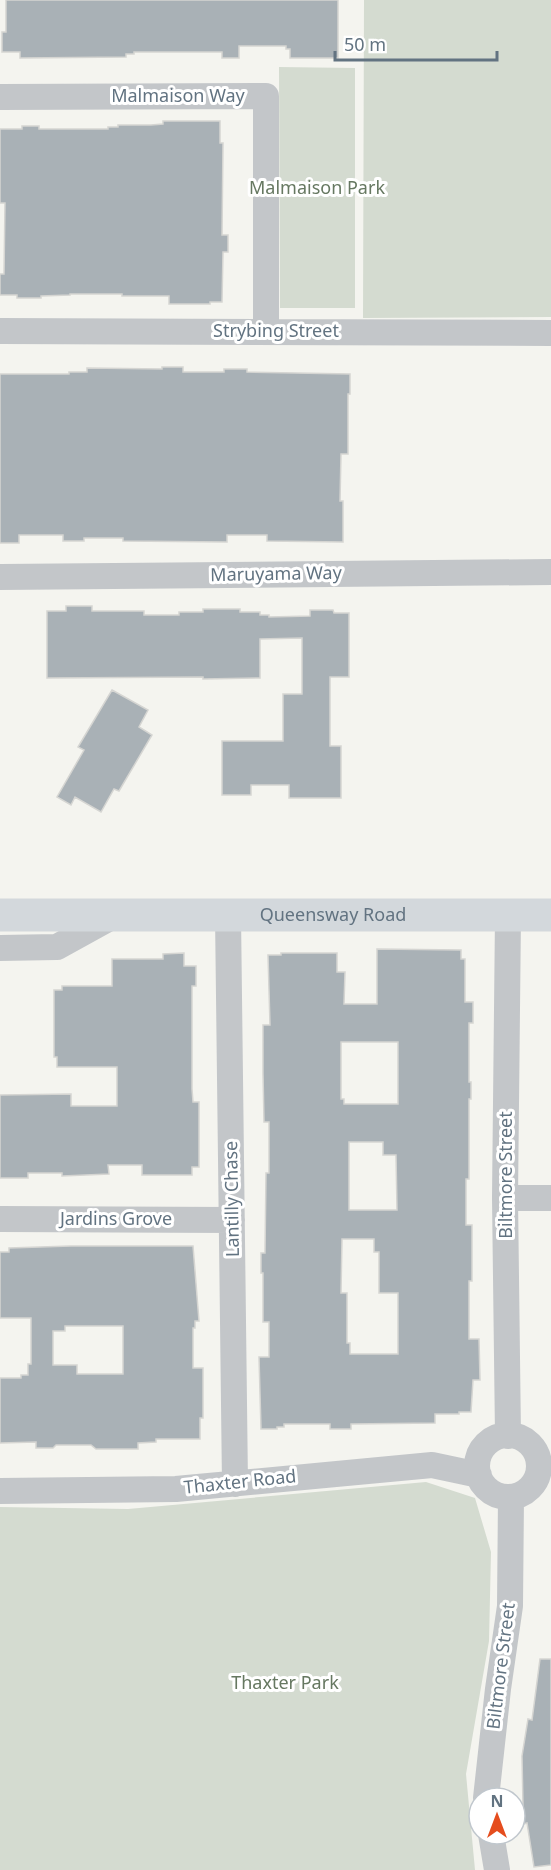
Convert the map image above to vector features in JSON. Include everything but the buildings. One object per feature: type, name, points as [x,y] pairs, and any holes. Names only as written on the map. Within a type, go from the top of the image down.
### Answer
[{"type":"street","name":"Malmaison Way","points":[[0,97],[266,96],[266,331]]},
{"type":"street","name":"Strybing Street","points":[[0,331],[551,333]]},
{"type":"street","name":"Maruyama Way","points":[[0,577],[551,572]]},
{"type":"street","name":"Queensway Road","points":[[0,915],[551,915]]},
{"type":"street","name":"Queensway Road","points":[[0,948],[57,947],[115,915]]},
{"type":"street","name":"Lantilly Chase","points":[[228,915],[235,1484]]},
{"type":"street","name":"Biltmore Street","points":[[508,915],[505,1198],[508,1436]]},
{"type":"street","points":[[505,1198],[551,1198]]},
{"type":"street","name":"Jardins Grove","points":[[0,1219],[232,1220]]},
{"type":"street","points":[[508,1436],[527,1442],[545,1467],[533,1484],[519,1495],[511,1497],[491,1492],[483,1484],[477,1465],[483,1448],[499,1437],[508,1436]]},
{"type":"street","name":"Thaxter Road","points":[[0,1491],[177,1489],[432,1465],[479,1475]]},
{"type":"street","name":"Biltmore Street","points":[[487,1786],[510,1606],[511,1497]]},
{"type":"street","points":[[493,1846],[497,1870]]},
{"type":"green space","points":[[364,0],[551,0],[551,317],[363,318]]},
{"type":"green space","name":"Malmaison Park","points":[[279,67],[355,68],[355,308],[280,308]]},
{"type":"green space","name":"Thaxter Park","points":[[426,1482],[475,1498],[491,1552],[489,1641],[466,1774],[467,1846],[473,1846],[475,1870],[0,1870],[0,1507],[128,1509]]}]
